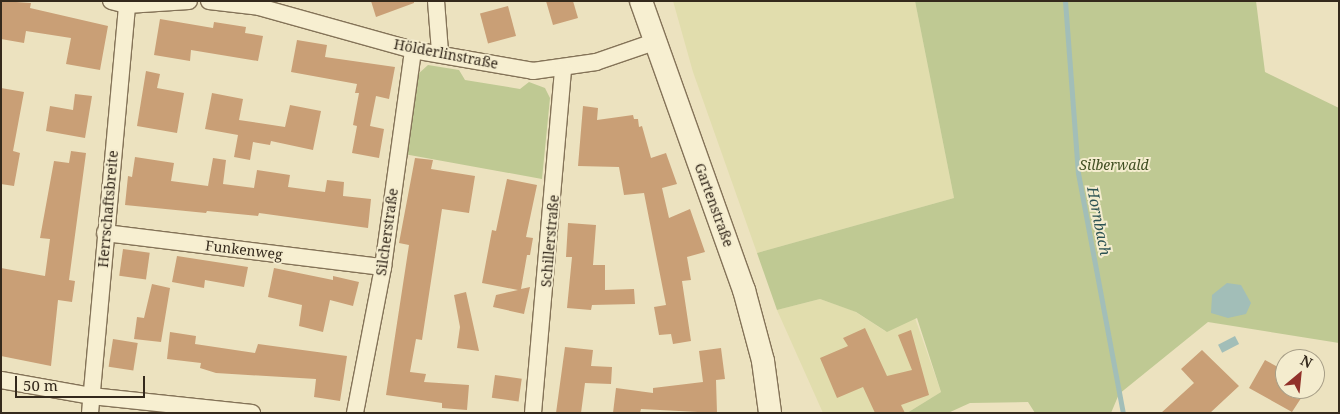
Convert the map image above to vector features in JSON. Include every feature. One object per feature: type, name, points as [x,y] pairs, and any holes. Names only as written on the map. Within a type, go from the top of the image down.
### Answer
[{"type":"main road","name":"Gartenstraße","points":[[641,1],[654,42],[744,290],[763,361],[770,413]]},
{"type":"street","points":[[111,1],[128,5],[188,1]]},
{"type":"street","name":"Hölderlinstraße","points":[[209,1],[259,7],[413,50],[440,52],[534,71],[596,62],[654,42]]},
{"type":"street","points":[[436,1],[440,52]]},
{"type":"street","name":"Herrschaftsbreite","points":[[90,413],[105,233],[128,5]]},
{"type":"street","name":"Silcherstraße","points":[[357,412],[383,267],[413,50]]},
{"type":"street","name":"Schillerstraße","points":[[533,413],[563,68]]},
{"type":"street","name":"Funkenweg","points":[[105,233],[383,267]]},
{"type":"street","points":[[1,380],[91,396],[252,413]]},
{"type":"shaded area","points":[[673,1],[915,1],[954,198],[757,253],[693,72]]},
{"type":"shaded area","points":[[820,299],[854,311],[885,331],[915,318],[941,392],[907,413],[823,413],[777,310]]},
{"type":"green space","name":"Silberwald","points":[[915,1],[1256,1],[1265,72],[1339,108],[1339,343],[1208,322],[1119,394],[1111,413],[1035,413],[1028,402],[970,403],[948,413],[907,413],[941,392],[917,318],[887,332],[856,312],[820,299],[777,310],[757,253],[954,198]]},
{"type":"green space","points":[[428,65],[459,70],[465,80],[520,89],[529,82],[545,88],[550,98],[542,179],[404,154],[417,75]]},
{"type":"water","points":[[1227,283],[1241,285],[1251,303],[1246,314],[1228,318],[1211,313],[1212,295]]},
{"type":"water","points":[[1235,336],[1239,344],[1222,353],[1218,345]]},
{"type":"building","points":[[1,1],[31,3],[30,8],[108,26],[100,70],[66,64],[71,38],[26,31],[24,43],[1,39]]},
{"type":"building","points":[[371,1],[414,1],[414,3],[376,17]]},
{"type":"building","points":[[546,1],[573,1],[578,18],[553,25]]},
{"type":"building","points":[[508,6],[516,36],[488,43],[480,14]]},
{"type":"building","points":[[160,19],[213,28],[214,22],[246,27],[245,33],[263,36],[258,61],[191,50],[190,61],[154,55]]},
{"type":"building","points":[[297,40],[327,45],[325,57],[395,67],[389,99],[376,96],[370,126],[384,129],[379,158],[352,153],[357,126],[353,125],[359,93],[355,93],[357,84],[291,72]]},
{"type":"building","points":[[146,71],[160,74],[157,88],[184,93],[177,133],[137,126]]},
{"type":"building","points":[[1,88],[24,92],[13,151],[20,153],[14,186],[1,184]]},
{"type":"building","points":[[212,93],[243,99],[239,120],[285,127],[290,105],[321,111],[313,150],[271,141],[270,145],[253,142],[250,160],[234,157],[238,135],[205,129]]},
{"type":"building","points":[[75,94],[92,96],[85,138],[46,131],[50,106],[73,110]]},
{"type":"building","points":[[583,106],[598,108],[597,120],[633,115],[634,119],[638,119],[639,127],[642,126],[651,158],[666,153],[677,184],[662,188],[669,218],[690,209],[705,252],[687,257],[691,280],[682,281],[691,341],[673,344],[671,334],[659,335],[654,307],[666,305],[644,193],[624,195],[619,167],[578,166]]},
{"type":"building","points":[[71,151],[86,153],[69,280],[75,281],[72,302],[58,300],[51,366],[1,356],[1,268],[45,276],[50,239],[40,238],[54,161],[69,163]]},
{"type":"building","points":[[135,157],[174,163],[171,181],[208,186],[213,158],[226,160],[223,184],[254,188],[257,170],[290,175],[288,187],[325,192],[327,180],[344,182],[343,196],[371,199],[368,228],[259,213],[258,216],[207,211],[206,213],[125,205],[128,176],[132,177]]},
{"type":"building","points":[[415,158],[433,160],[431,169],[475,176],[469,213],[442,209],[422,340],[416,339],[410,372],[426,374],[424,382],[469,385],[467,410],[442,408],[442,403],[386,395],[409,245],[399,243]]},
{"type":"building","points":[[507,179],[537,185],[526,237],[533,238],[530,255],[527,255],[521,289],[530,287],[524,314],[493,307],[496,295],[518,290],[482,283],[492,230],[496,231]]},
{"type":"building","points":[[568,223],[596,225],[593,265],[605,265],[605,290],[634,289],[635,304],[592,305],[591,310],[567,308],[572,257],[566,257]]},
{"type":"building","points":[[123,249],[150,253],[146,279],[119,276]]},
{"type":"building","points":[[177,256],[248,267],[244,287],[205,280],[204,288],[172,282]]},
{"type":"building","points":[[274,268],[333,280],[333,276],[359,282],[353,306],[330,300],[323,332],[299,326],[302,305],[268,297]]},
{"type":"building","points":[[152,284],[170,288],[161,342],[134,339],[137,317],[144,318]]},
{"type":"building","points":[[466,292],[479,351],[457,348],[460,327],[454,295]]},
{"type":"building","points":[[865,328],[887,376],[912,370],[898,335],[911,330],[929,395],[901,405],[905,413],[875,413],[863,387],[837,398],[820,358],[848,346],[843,338]]},
{"type":"building","points":[[170,332],[196,336],[195,344],[255,353],[258,344],[347,356],[340,401],[314,397],[316,379],[216,373],[200,368],[201,363],[167,359]]},
{"type":"building","points":[[113,339],[138,343],[133,371],[109,367]]},
{"type":"building","points":[[565,347],[593,350],[591,366],[612,367],[611,384],[585,383],[581,413],[556,413]]},
{"type":"building","points":[[721,348],[725,379],[716,380],[717,413],[641,409],[640,413],[613,413],[616,388],[653,393],[653,388],[703,382],[699,351]]},
{"type":"building","points":[[1202,350],[1239,386],[1210,413],[1161,413],[1194,383],[1181,369]]},
{"type":"building","points":[[1265,360],[1275,366],[1275,399],[1300,399],[1292,412],[1249,388]]},
{"type":"building","points":[[495,375],[522,379],[519,402],[492,398]]},
{"type":"waterway","name":"Hornbach","points":[[1065,1],[1078,173],[1123,413]]}]
